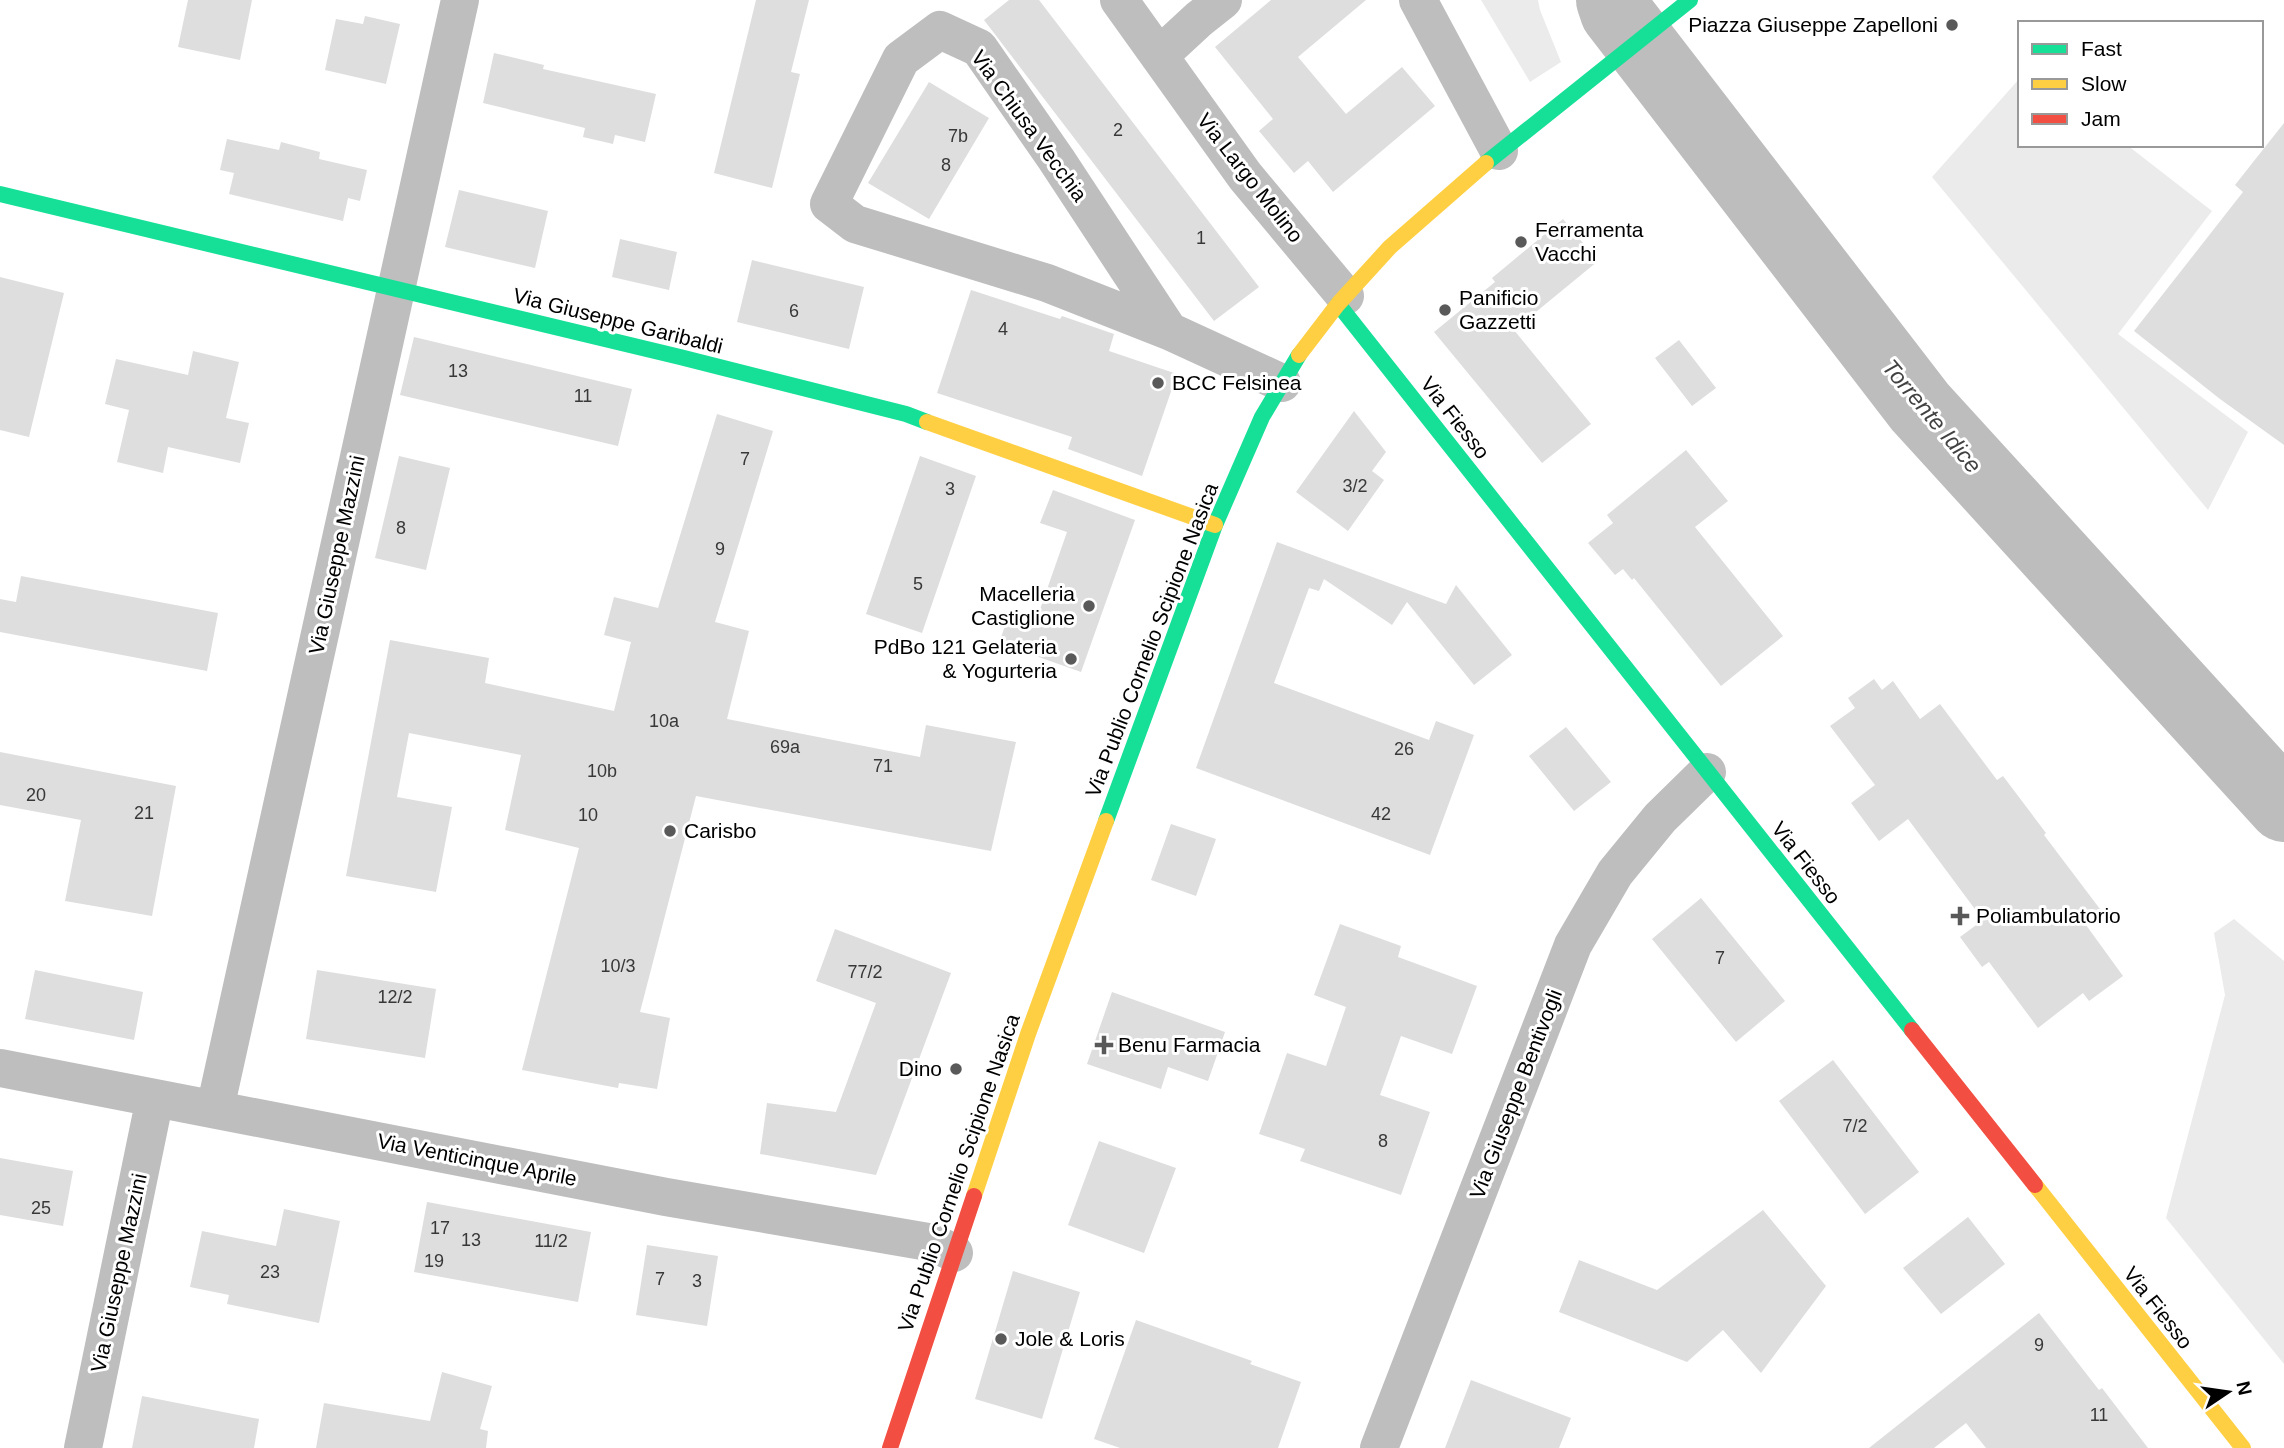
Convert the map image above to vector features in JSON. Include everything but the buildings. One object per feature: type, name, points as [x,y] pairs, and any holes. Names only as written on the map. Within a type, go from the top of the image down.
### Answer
[{"type":"street","name":"Via Giuseppe Mazzini","points":[[215,1109],[460,0]]},
{"type":"street","name":"Via Largo Molino","points":[[1119,0],[1245,176],[1341,300]]},
{"type":"street","points":[[1159,56],[1223,0]]},
{"type":"street","points":[[1419,0],[1506,147]]},
{"type":"street","name":"Via Publio Cornelio Scipione Nasica","points":[[890,1448],[1028,1034],[1215,525],[1262,417],[1300,353],[1341,300],[1390,247],[1506,147],[1690,0]]},
{"type":"street","name":"Via Chiusa Vecchia","points":[[1169,331],[979,48],[940,30],[901,59],[829,204],[855,225],[1047,283],[1169,331],[1282,383]]},
{"type":"street","name":"Via Giuseppe Garibaldi","points":[[0,194],[906,414],[1215,525]]},
{"type":"street","name":"Via Fiesso","points":[[1341,300],[1707,772],[2243,1448]]},
{"type":"street","name":"Via Giuseppe Bentivogli","points":[[1379,1448],[1573,945],[1615,873],[1660,818],[1707,772]]},
{"type":"street","name":"Via Venticinque Aprile","points":[[0,1068],[666,1197],[934,1243],[954,1253]]},
{"type":"street","name":"Via Giuseppe Mazzini","points":[[83,1448],[155,1098]]},
{"type":"shaded area","points":[[1481,0],[1538,0],[1561,62],[1530,82]]},
{"type":"shaded area","points":[[2018,80],[2018,147],[2130,147],[2212,211],[2118,334],[2248,432],[2208,510],[1932,177]]},
{"type":"shaded area","points":[[2234,919],[2284,961],[2284,1364],[2166,1218],[2225,995],[2214,933]]},
{"type":"waterway","name":"Torrente Idice","points":[[1612,0],[1616,12],[1920,407],[2284,806]]},
{"type":"traffic: fast","points":[[1486,163],[1690,0]]},
{"type":"traffic: fast","points":[[0,194],[680,357],[906,414],[927,422]]},
{"type":"traffic: fast","points":[[1338,304],[1912,1030]]},
{"type":"traffic: fast","points":[[1106,821],[1215,525],[1262,417],[1299,355]]},
{"type":"traffic: slow","points":[[1299,355],[1338,304],[1390,247],[1486,163]]},
{"type":"traffic: slow","points":[[927,422],[1215,525]]},
{"type":"traffic: slow","points":[[974,1196],[1028,1034],[1106,821]]},
{"type":"traffic: slow","points":[[2035,1185],[2243,1448]]},
{"type":"traffic: jam","points":[[1912,1030],[2035,1185]]},
{"type":"traffic: jam","points":[[890,1448],[974,1196]]},
{"type":"place","name":"Piazza Giuseppe Zapelloni","points":[[1952,25]]},
{"type":"place","name":"Ferramenta Vacchi","points":[[1521,242]]},
{"type":"place","name":"Panificio Gazzetti","points":[[1445,310]]},
{"type":"place","name":"BCC Felsinea","points":[[1158,383]]},
{"type":"place","name":"Macelleria Castiglione","points":[[1089,606]]},
{"type":"place","name":"PdBo 121 Gelateria & Yogurteria","points":[[1071,659]]},
{"type":"place","name":"Carisbo","points":[[670,831]]},
{"type":"place","name":"Poliambulatorio","points":[[1960,916]]},
{"type":"place","name":"Benu Farmacia","points":[[1104,1045]]},
{"type":"place","name":"Dino","points":[[956,1069]]},
{"type":"place","name":"Jole & Loris","points":[[1001,1339]]}]
